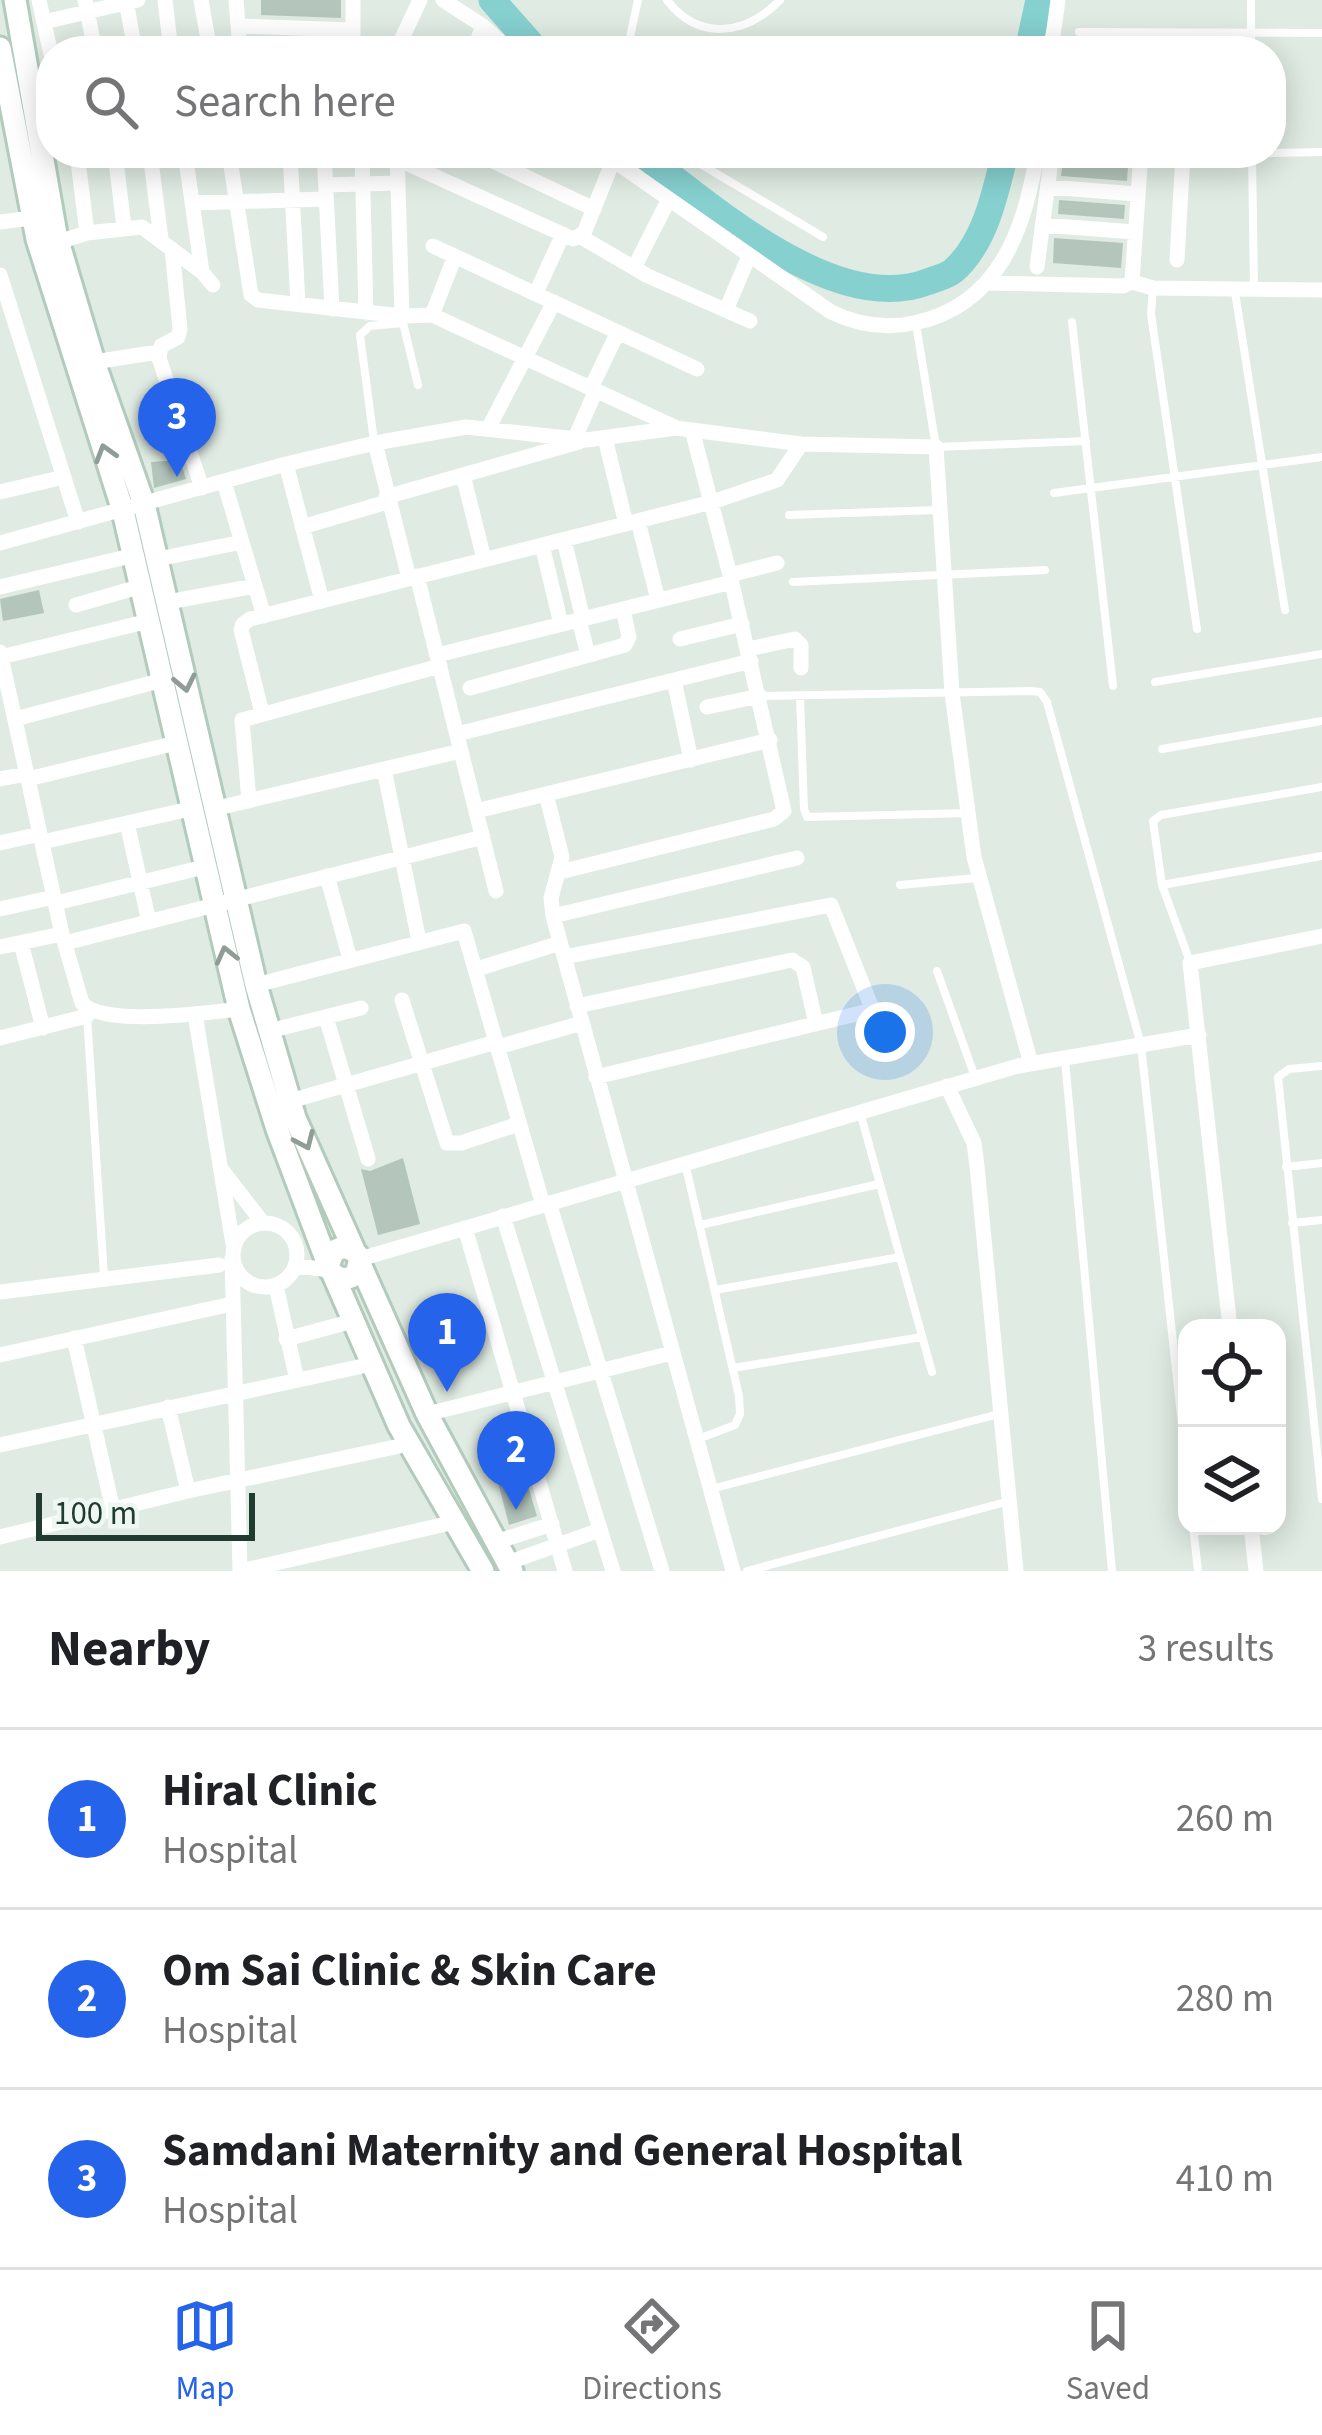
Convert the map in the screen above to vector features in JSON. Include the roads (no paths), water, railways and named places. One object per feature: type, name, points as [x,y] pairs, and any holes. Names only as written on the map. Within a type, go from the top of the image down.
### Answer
[{"type":"main road","points":[[15,0],[36,89]]},
{"type":"main road","points":[[0,48],[43,216],[134,507],[158,559],[201,809],[224,903],[239,1009],[277,1130],[372,1364],[410,1444],[483,1571]]},
{"type":"main road","points":[[44,168],[43,216],[58,242],[134,507],[134,555],[176,743],[201,809],[204,867],[224,903],[256,985],[290,1102],[428,1414],[509,1567]]},
{"type":"main road","points":[[330,1270],[352,1277],[358,1258]]},
{"type":"street","points":[[39,0],[47,36]]},
{"type":"street","points":[[165,0],[169,36]]},
{"type":"street","points":[[201,0],[207,36]]},
{"type":"street","points":[[236,0],[239,36]]},
{"type":"street","points":[[352,0],[353,36]]},
{"type":"street","points":[[403,36],[420,0]]},
{"type":"street","points":[[443,0],[494,36]]},
{"type":"street","points":[[1053,36],[1058,0]]},
{"type":"street","points":[[44,22],[86,6],[130,1],[134,36]]},
{"type":"street","points":[[86,6],[92,36]]},
{"type":"street","points":[[238,26],[353,30]]},
{"type":"street","points":[[479,36],[483,26]]},
{"type":"street","points":[[78,168],[87,233]]},
{"type":"street","points":[[117,168],[124,227]]},
{"type":"street","points":[[153,168],[180,329],[178,337],[158,352],[202,488]]},
{"type":"street","points":[[58,242],[87,233],[142,227],[207,278],[186,168]]},
{"type":"street","points":[[231,168],[250,295],[258,300],[403,319],[433,315],[684,429],[712,502],[784,807],[781,815],[560,872]]},
{"type":"street","points":[[291,168],[298,304]]},
{"type":"street","points":[[325,168],[332,309]]},
{"type":"street","points":[[363,168],[366,313]]},
{"type":"street","points":[[397,168],[403,319]]},
{"type":"street","points":[[423,168],[750,321]]},
{"type":"street","points":[[508,168],[594,209]]},
{"type":"street","points":[[536,293],[594,209],[605,168]]},
{"type":"street","points":[[623,168],[848,320],[873,326],[937,318],[965,304],[990,283],[1022,222],[1034,168]]},
{"type":"street","points":[[1037,267],[1050,168]]},
{"type":"street","points":[[1132,282],[1140,168]]},
{"type":"street","points":[[1177,260],[1182,168]]},
{"type":"street","points":[[192,203],[292,201],[364,184],[398,183]]},
{"type":"street","points":[[1048,187],[1137,194]]},
{"type":"street","points":[[634,268],[668,201]]},
{"type":"street","points":[[0,222],[43,216]]},
{"type":"street","points":[[1042,225],[1134,232]]},
{"type":"street","points":[[433,246],[697,369]]},
{"type":"street","points":[[433,315],[454,256]]},
{"type":"street","points":[[726,310],[749,256]]},
{"type":"street","points":[[0,275],[78,522]]},
{"type":"street","points":[[990,283],[1123,286],[1132,282],[1153,288],[1322,290]]},
{"type":"street","points":[[488,429],[554,302]]},
{"type":"street","points":[[580,439],[618,332]]},
{"type":"street","points":[[94,362],[158,352]]},
{"type":"street","points":[[0,543],[286,464],[440,430],[488,429],[580,439],[684,429],[801,444],[936,447],[952,693],[977,878],[1031,1064]]},
{"type":"street","points":[[605,438],[658,600]]},
{"type":"street","points":[[302,526],[580,439]]},
{"type":"street","points":[[375,442],[387,500],[439,661],[496,891]]},
{"type":"street","points":[[262,713],[243,624],[712,502],[777,480],[801,444]]},
{"type":"street","points":[[286,464],[322,601]]},
{"type":"street","points":[[463,475],[484,559]]},
{"type":"street","points":[[0,492],[64,477]]},
{"type":"street","points":[[224,482],[264,616]]},
{"type":"street","points":[[564,539],[588,656]]},
{"type":"street","points":[[158,559],[242,542]]},
{"type":"street","points":[[542,545],[561,624]]},
{"type":"street","points":[[0,587],[134,555]]},
{"type":"street","points":[[249,801],[240,726],[247,717],[777,563]]},
{"type":"street","points":[[76,605],[142,586]]},
{"type":"street","points":[[168,602],[255,586]]},
{"type":"street","points":[[470,688],[625,645],[629,638],[623,609]]},
{"type":"street","points":[[86,1012],[64,938],[0,655],[149,621]]},
{"type":"street","points":[[680,639],[742,624]]},
{"type":"street","points":[[0,843],[249,801],[384,769],[795,639],[801,646],[801,668]]},
{"type":"street","points":[[9,709],[163,680]]},
{"type":"street","points":[[674,680],[692,760]]},
{"type":"street","points":[[707,707],[760,696]]},
{"type":"street","points":[[476,811],[770,740]]},
{"type":"street","points":[[0,779],[28,777],[176,743]]},
{"type":"street","points":[[384,769],[419,940]]},
{"type":"street","points":[[547,794],[562,857],[551,898],[553,916],[733,1571]]},
{"type":"street","points":[[127,823],[149,922]]},
{"type":"street","points":[[0,947],[149,922],[483,837]]},
{"type":"street","points":[[553,916],[796,858]]},
{"type":"street","points":[[0,909],[204,867]]},
{"type":"street","points":[[327,876],[350,959]]},
{"type":"street","points":[[477,970],[562,950],[827,904],[834,909],[889,1052]]},
{"type":"street","points":[[256,985],[464,931],[519,1124],[602,1370],[662,1571]]},
{"type":"street","points":[[1229,1319],[1190,963],[1322,936]]},
{"type":"street","points":[[20,943],[43,1028]]},
{"type":"street","points":[[290,1102],[497,1044],[580,1015],[792,960],[803,967],[816,1024]]},
{"type":"street","points":[[402,1000],[447,1143],[519,1124]]},
{"type":"street","points":[[269,1031],[361,1008]]},
{"type":"street","points":[[1,1034],[43,1028],[86,1012],[195,1014],[239,1009]]},
{"type":"street","points":[[596,1077],[873,1010]]},
{"type":"street","points":[[195,1014],[220,1168],[232,1304],[241,1571],[455,1522]]},
{"type":"street","points":[[326,1017],[368,1159]]},
{"type":"street","points":[[358,1258],[975,1078],[1199,1035]]},
{"type":"street","points":[[947,1086],[974,1143],[1016,1571]]},
{"type":"street","points":[[220,1168],[262,1223]]},
{"type":"street","points":[[503,1216],[614,1571]]},
{"type":"street","points":[[262,1223],[282,1227],[297,1251],[296,1265],[276,1286],[247,1282],[228,1256],[241,1232],[262,1223]]},
{"type":"street","points":[[465,1228],[565,1571]]},
{"type":"street","points":[[0,1292],[228,1256]]},
{"type":"street","points":[[296,1265],[330,1270]]},
{"type":"street","points":[[276,1286],[297,1379]]},
{"type":"street","points":[[0,1355],[232,1304]]},
{"type":"street","points":[[286,1339],[353,1321]]},
{"type":"street","points":[[74,1338],[113,1510]]},
{"type":"street","points":[[428,1414],[672,1353]]},
{"type":"street","points":[[0,1445],[372,1364]]},
{"type":"street","points":[[169,1407],[188,1491]]},
{"type":"street","points":[[0,1537],[410,1444]]},
{"type":"street","points":[[496,1542],[552,1524]]},
{"type":"street","points":[[509,1567],[601,1530]]},
{"type":"street","points":[[1252,1535],[1256,1571]]},
{"type":"lane","points":[[630,36],[638,0]]},
{"type":"lane","points":[[667,0],[684,21],[713,28],[754,21],[779,0]]},
{"type":"lane","points":[[1251,0],[1251,34]]},
{"type":"lane","points":[[1079,32],[1322,33]]},
{"type":"lane","points":[[1286,153],[1322,152]]},
{"type":"lane","points":[[707,168],[823,237]]},
{"type":"lane","points":[[1252,168],[1254,289]]},
{"type":"lane","points":[[1153,288],[1151,314],[1197,629]]},
{"type":"lane","points":[[1234,288],[1285,610]]},
{"type":"lane","points":[[375,442],[360,335],[370,326],[403,319],[418,385]]},
{"type":"lane","points":[[916,322],[936,447],[1086,441]]},
{"type":"lane","points":[[1072,322],[1112,686]]},
{"type":"lane","points":[[1054,493],[1322,457]]},
{"type":"lane","points":[[789,515],[940,510]]},
{"type":"lane","points":[[793,582],[1045,570]]},
{"type":"lane","points":[[1155,682],[1322,653]]},
{"type":"lane","points":[[760,696],[1031,691],[1040,692],[1047,702],[1141,1045],[1182,1427]]},
{"type":"lane","points":[[800,696],[808,817],[968,813]]},
{"type":"lane","points":[[1162,749],[1322,721]]},
{"type":"lane","points":[[1190,963],[1162,885],[1153,821],[1161,815],[1322,787]]},
{"type":"lane","points":[[1162,885],[1322,856]]},
{"type":"lane","points":[[900,885],[977,878]]},
{"type":"lane","points":[[937,971],[975,1078]]},
{"type":"lane","points":[[86,1012],[104,1277]]},
{"type":"lane","points":[[1065,1058],[1112,1571]]},
{"type":"lane","points":[[1322,1066],[1289,1069],[1278,1077],[1322,1499]]},
{"type":"lane","points":[[859,1111],[932,1372]]},
{"type":"lane","points":[[685,1162],[740,1414],[735,1425],[696,1440]]},
{"type":"lane","points":[[1286,1167],[1322,1163]]},
{"type":"lane","points":[[700,1226],[880,1184]]},
{"type":"lane","points":[[1292,1223],[1322,1220]]},
{"type":"lane","points":[[715,1290],[900,1256]]},
{"type":"lane","points":[[733,1368],[922,1337]]},
{"type":"lane","points":[[710,1489],[1000,1413]]},
{"type":"lane","points":[[747,1571],[1009,1502]]},
{"type":"lane","points":[[1194,1535],[1198,1571]]},
{"type":"waterway","points":[[492,0],[524,36]]},
{"type":"waterway","points":[[1031,36],[1039,0]]},
{"type":"waterway","points":[[661,168],[775,250],[853,284],[891,289],[944,276],[964,260],[988,216],[1002,168]]},
{"type":"place","name":"Samdani Maternity and General Hospital","points":[[177,477]]},
{"type":"place","name":"Hiral Clinic","points":[[447,1392]]},
{"type":"place","name":"Om Sai Clinic & Skin Care","points":[[516,1510]]}]
